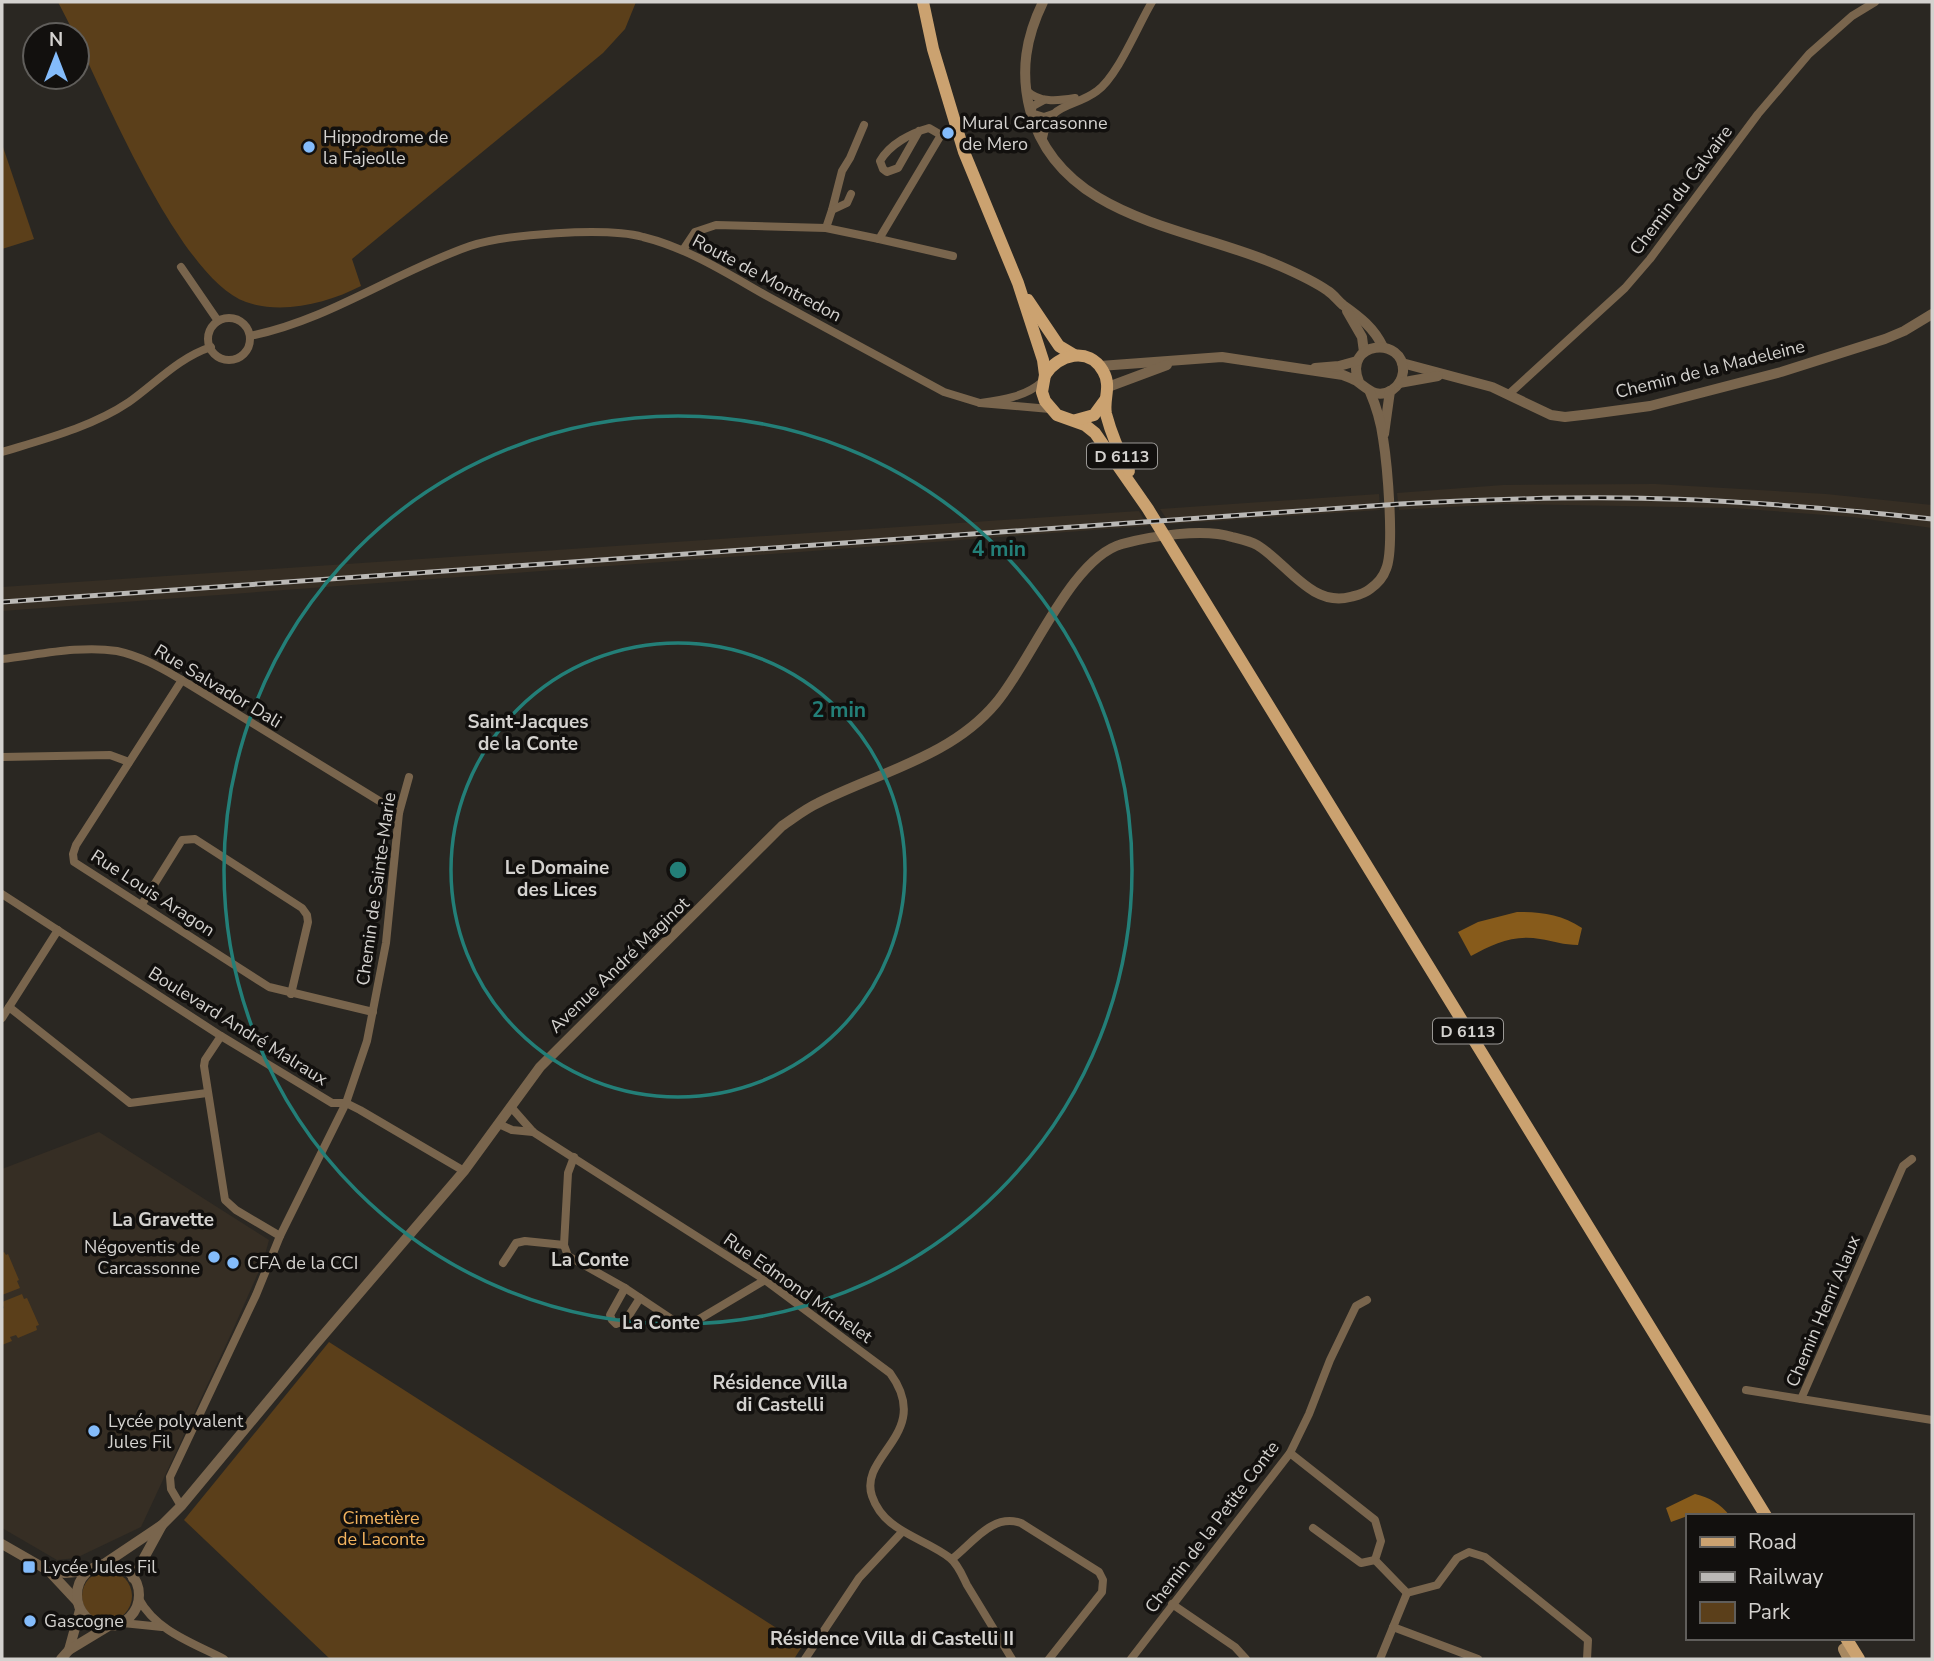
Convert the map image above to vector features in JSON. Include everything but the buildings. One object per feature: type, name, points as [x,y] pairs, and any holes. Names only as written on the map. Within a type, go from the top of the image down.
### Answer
[{"type":"main road","points":[[923,2],[933,49],[964,152],[1018,283],[1043,360],[1045,401],[1057,415],[1076,421],[1094,415],[1107,394],[1104,372],[1092,360],[1074,355],[1059,346],[1018,283]]},
{"type":"main road","points":[[1044,378],[1057,360],[1074,355]]},
{"type":"main road","name":"D 6113","points":[[1107,394],[1106,413],[1124,461],[1148,509]]},
{"type":"main road","name":"D 6113","points":[[1076,421],[1095,433],[1148,509],[1765,1514]]},
{"type":"main road","points":[[1845,1649],[1859,1659]]},
{"type":"street","points":[[1043,2],[1026,45],[1026,90],[1031,113],[1043,142],[1060,167],[1101,200],[1125,212],[1279,266],[1328,290],[1344,306],[1363,337],[1361,357],[1355,368],[1359,382]]},
{"type":"street","points":[[1031,113],[1044,117],[1097,91],[1109,79],[1152,2]]},
{"type":"street","name":"Chemin du Calvaire","points":[[1508,394],[1625,288],[1650,259],[1762,109],[1809,54],[1852,16],[1875,2]]},
{"type":"street","points":[[1026,90],[1044,100]]},
{"type":"street","points":[[1031,113],[1033,106],[1044,100],[1085,97]]},
{"type":"street","points":[[1043,142],[1048,120],[1053,114]]},
{"type":"street","points":[[826,228],[842,171],[864,125]]},
{"type":"street","points":[[879,239],[941,135],[929,128],[919,131],[906,137],[880,160],[883,169],[892,172],[898,168],[919,131]]},
{"type":"street","points":[[832,210],[847,203],[851,194]]},
{"type":"street","points":[[683,250],[695,232],[716,225],[826,228],[953,256]]},
{"type":"street","name":"Route de Montredon","points":[[250,336],[294,325],[471,246],[505,238],[619,233],[643,237],[683,250],[944,392],[980,403],[1050,409]]},
{"type":"street","points":[[181,267],[219,321]]},
{"type":"street","points":[[1344,306],[1355,312],[1369,326],[1383,347]]},
{"type":"street","name":"Chemin de la Madeleine","points":[[1402,363],[1472,380],[1508,394],[1538,411],[1565,417],[1626,410],[1781,372],[1885,339],[1932,314]]},
{"type":"street","points":[[228,318],[244,324],[250,336],[250,344],[245,353],[230,360],[220,358],[211,347],[209,333],[219,321],[228,318]]},
{"type":"street","points":[[2,452],[98,420],[130,401],[179,362],[211,347]]},
{"type":"street","points":[[1308,369],[1361,357],[1376,347],[1383,347],[1395,352],[1402,363],[1399,383]]},
{"type":"street","points":[[1100,366],[1222,357],[1343,376],[1359,382],[1370,392],[1377,394],[1417,378],[1453,377]]},
{"type":"street","points":[[1107,394],[1181,360]]},
{"type":"street","points":[[980,403],[1004,400],[1033,390],[1044,378]]},
{"type":"street","points":[[1383,436],[1390,391]]},
{"type":"street","points":[[1370,392],[1383,436]]},
{"type":"street","name":"Avenue André Maginot","points":[[104,1564],[162,1525],[181,1506],[464,1171],[540,1068],[582,1024],[782,826],[816,804],[933,752],[964,733],[994,706],[1012,684],[1075,581],[1098,557],[1119,545],[1144,539],[1206,533],[1230,536],[1257,545],[1304,585],[1327,598],[1343,599],[1364,594],[1382,578],[1391,549],[1383,436]]},
{"type":"street","name":"Rue Salvador Dali","points":[[2,659],[73,651],[116,651],[156,665],[399,813]]},
{"type":"street","name":"Rue Louis Aragon","points":[[182,680],[76,845],[74,862],[269,988],[373,1012]]},
{"type":"street","points":[[2,757],[110,755],[129,762]]},
{"type":"street","name":"Chemin de Sainte-Marie","points":[[181,1506],[170,1485],[170,1477],[256,1295],[280,1236],[346,1103],[367,1041],[386,943],[399,813],[409,777]]},
{"type":"street","points":[[142,904],[182,839],[195,839],[302,908],[307,915],[308,922],[291,994]]},
{"type":"street","name":"Boulevard André Malraux","points":[[2,894],[221,1036],[332,1103],[346,1103],[464,1171]]},
{"type":"street","points":[[2,1018],[58,930]]},
{"type":"street","points":[[9,1007],[130,1103],[207,1093]]},
{"type":"street","points":[[221,1036],[204,1066],[225,1200],[236,1210],[280,1236]]},
{"type":"street","name":"Rue Edmond Michelet","points":[[511,1107],[533,1132],[765,1280],[890,1373],[905,1400],[904,1413],[899,1429],[871,1477],[870,1489],[882,1513],[902,1532]]},
{"type":"street","points":[[517,1130],[523,1119]]},
{"type":"street","name":"Rue Edmond Michelet","points":[[499,1124],[533,1132]]},
{"type":"street","points":[[574,1157],[568,1173],[564,1245],[568,1256],[625,1288],[673,1320],[687,1324],[765,1280]]},
{"type":"street","name":"Chemin Henri Alaux","points":[[1913,1159],[1903,1166],[1801,1399],[1932,1420]]},
{"type":"street","points":[[503,1263],[516,1244],[525,1241],[564,1245]]},
{"type":"street","points":[[625,1288],[610,1315],[616,1324],[626,1320],[640,1298]]},
{"type":"street","name":"Chemin de la Petite Conte","points":[[1132,1659],[1290,1453],[1356,1306],[1367,1300]]},
{"type":"street","points":[[1746,1390],[1801,1399]]},
{"type":"street","points":[[1290,1453],[1375,1520],[1381,1541],[1375,1560]]},
{"type":"street","points":[[952,1559],[991,1524],[1012,1520],[1099,1572],[1103,1580],[1102,1592],[1049,1659]]},
{"type":"street","name":"Avenue André Maginot","points":[[134,1577],[162,1525]]},
{"type":"street","points":[[1313,1528],[1360,1563],[1375,1560]]},
{"type":"street","points":[[805,1659],[859,1578],[902,1532],[952,1559],[1012,1659]]},
{"type":"street","points":[[2,1544],[49,1571],[87,1619],[107,1627]]},
{"type":"street","points":[[1407,1593],[1437,1585],[1457,1558],[1469,1552],[1485,1557],[1588,1640],[1587,1659]]},
{"type":"street","points":[[1375,1560],[1407,1593]]},
{"type":"street","points":[[49,1571],[88,1571],[104,1564],[125,1570],[134,1577],[144,1609],[163,1628],[224,1659]]},
{"type":"street","points":[[65,1655],[78,1605],[77,1590],[88,1571]]},
{"type":"street","points":[[1380,1659],[1407,1593]]},
{"type":"street","points":[[123,1623],[134,1613],[139,1599]]},
{"type":"street","points":[[1172,1604],[1235,1647],[1246,1659]]},
{"type":"street","points":[[65,1655],[107,1627],[123,1623],[163,1628]]},
{"type":"street","points":[[1393,1627],[1478,1659]]},
{"type":"shaded area","points":[[1655,484],[1826,494],[1932,505],[1932,528],[1852,517],[1732,508],[1504,504],[1399,510],[1397,493],[1503,485]]},
{"type":"shaded area","points":[[1379,494],[1380,510],[1170,524],[1160,509]]},
{"type":"shaded area","points":[[1139,511],[1148,526],[2,611],[2,587]]},
{"type":"shaded area","points":[[1517,912],[1551,915],[1574,923],[1582,928],[1578,945],[1521,938],[1496,944],[1471,956],[1458,932],[1478,922]]},
{"type":"shaded area","name":"Lycée polyvalent Jules Fil","points":[[99,1132],[269,1240],[263,1262],[231,1334],[141,1527],[76,1558],[57,1560],[2,1528],[2,1169]]},
{"type":"shaded area","points":[[1695,1494],[1714,1502],[1728,1514],[1686,1514],[1686,1517],[1671,1522],[1666,1508]]},
{"type":"green space","name":"Hippodrome de la Fajeolle","points":[[58,2],[636,2],[625,29],[603,53],[352,259],[361,286],[334,298],[290,307],[260,306],[246,302],[222,287],[197,260],[149,186],[91,69],[91,21],[68,21]]},
{"type":"green space","points":[[2,144],[34,239],[2,249]]},
{"type":"green space","points":[[2,1253],[8,1254],[20,1288],[2,1295]]},
{"type":"green space","points":[[22,1294],[24,1299],[27,1298],[39,1325],[36,1326],[37,1330],[18,1338],[16,1335],[10,1337],[12,1341],[2,1345],[2,1302]]},
{"type":"green space","name":"Cimetière de Laconte","points":[[329,1342],[803,1645],[794,1659],[330,1659],[184,1520]]},
{"type":"green space","points":[[107,1571],[125,1578],[132,1596],[125,1614],[107,1621],[89,1614],[82,1596],[89,1578]]},
{"type":"railway","points":[[2,602],[1456,501],[1540,498],[1701,500],[1932,519]]},
{"type":"place","name":"Mural Carcasonne de Mero","points":[[948,133]]},
{"type":"place","name":"Hippodrome de la Fajeolle","points":[[309,147]]},
{"type":"place","name":"Négoventis de Carcassonne","points":[[214,1257]]},
{"type":"place","name":"CFA de la CCI","points":[[233,1263]]},
{"type":"place","name":"Lycée polyvalent Jules Fil","points":[[94,1431]]},
{"type":"place","name":"Lycée Jules Fil","points":[[29,1567]]},
{"type":"place","name":"Gascogne","points":[[30,1621]]},
{"type":"district","name":"Saint-Jacques de la Conte","points":[[528,732]]},
{"type":"district","name":"Le Domaine des Lices","points":[[557,878]]},
{"type":"district","name":"La Gravette","points":[[163,1219]]},
{"type":"district","name":"La Conte","points":[[590,1259]]},
{"type":"district","name":"La Conte","points":[[661,1322]]},
{"type":"district","name":"Résidence Villa di Castelli","points":[[780,1393]]},
{"type":"district","name":"Résidence Villa di Castelli II","points":[[892,1638]]}]
